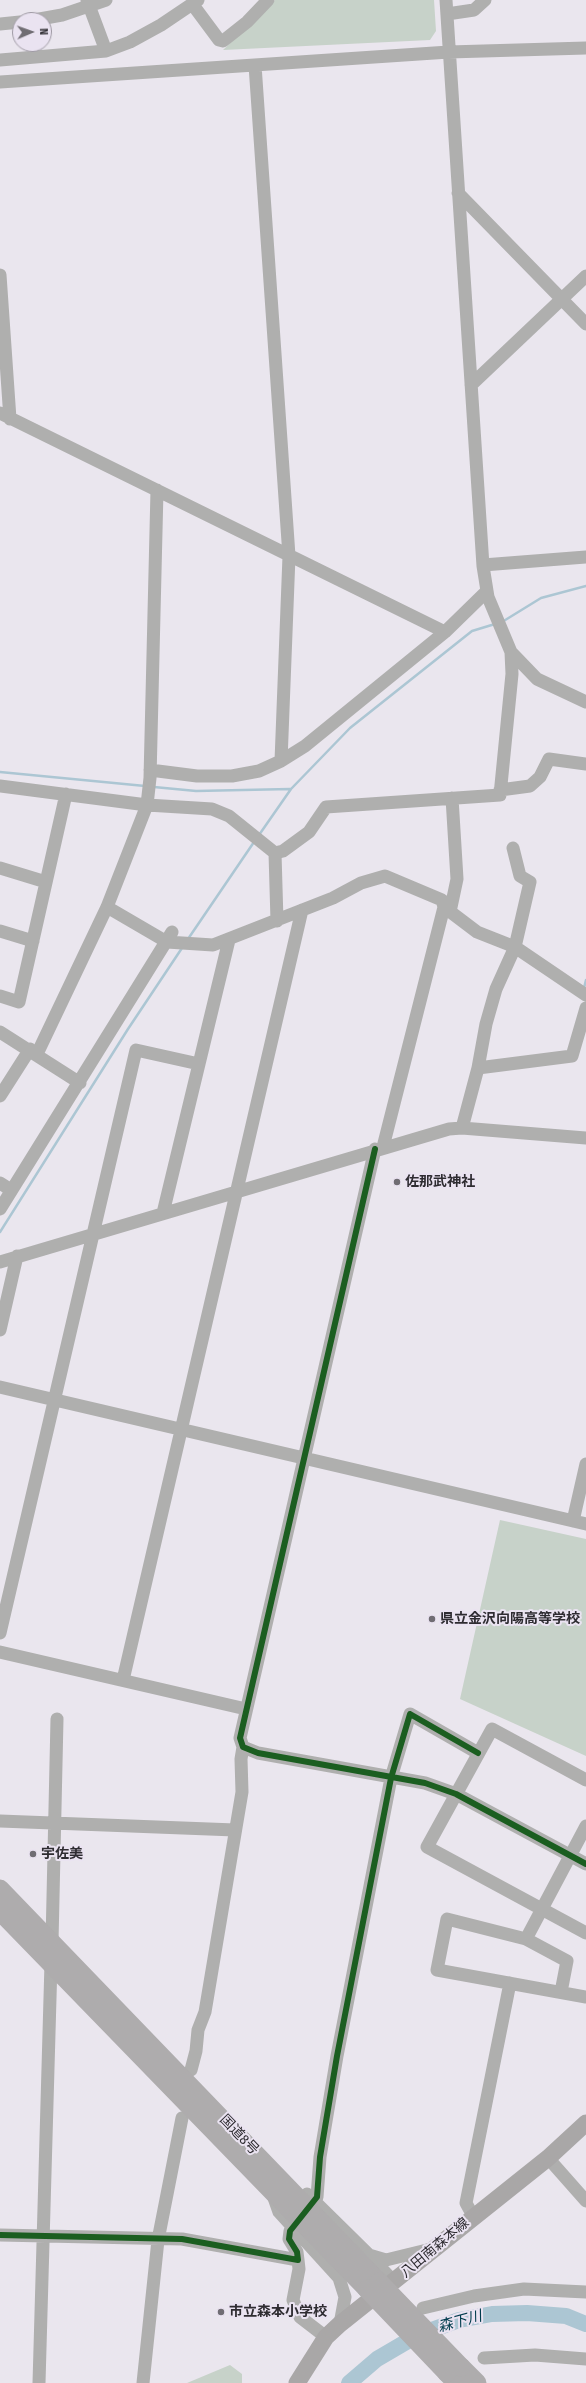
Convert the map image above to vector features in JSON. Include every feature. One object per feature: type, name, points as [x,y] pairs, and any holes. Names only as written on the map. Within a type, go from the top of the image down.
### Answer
[{"type":"highway","name":"国道8号","points":[[0,1889],[224,2120],[380,2284],[455,2374],[477,2383]]},
{"type":"highway","name":"国道8号","points":[[0,1911],[273,2192],[380,2284]]},
{"type":"main road","name":"八田南森本線","points":[[297,2383],[326,2337],[380,2284],[432,2248],[548,2158],[586,2123]]},
{"type":"street","points":[[52,14],[88,3],[106,0]]},
{"type":"street","points":[[0,60],[106,51],[130,42],[195,3],[219,40],[223,41],[247,22],[268,0]]},
{"type":"street","points":[[0,786],[212,809],[229,816],[242,824],[274,851],[283,852],[309,832],[326,807],[500,795],[512,674],[510,649],[488,596],[483,564],[446,0]]},
{"type":"street","points":[[447,14],[474,10],[485,0]]},
{"type":"street","points":[[88,3],[106,51]]},
{"type":"street","points":[[0,24],[12,23]]},
{"type":"street","points":[[0,82],[449,52],[586,48]]},
{"type":"street","points":[[255,65],[289,556],[281,761]]},
{"type":"street","points":[[458,193],[586,324]]},
{"type":"street","points":[[0,275],[5,416],[445,632]]},
{"type":"street","points":[[471,385],[586,276]]},
{"type":"street","points":[[0,1096],[33,1051],[107,907],[147,803],[150,774],[157,490]]},
{"type":"street","points":[[483,564],[585,557]]},
{"type":"street","points":[[150,774],[232,776],[259,771],[281,761],[305,746],[488,596]]},
{"type":"street","points":[[510,649],[537,679],[586,702]]},
{"type":"street","points":[[500,790],[530,786],[540,778],[549,759],[586,764]]},
{"type":"street","points":[[0,996],[19,1002],[66,794]]},
{"type":"street","points":[[191,2070],[196,2051],[198,2030],[205,2012],[242,1792],[240,1759],[243,1747],[240,1738],[246,1709],[304,1459],[379,1148],[447,909],[457,879],[452,798]]},
{"type":"street","points":[[462,1128],[478,1068],[486,1024],[496,989],[515,947],[530,882],[520,876],[513,848]]},
{"type":"street","points":[[274,851],[277,921]]},
{"type":"street","points":[[0,868],[46,882]]},
{"type":"street","points":[[107,907],[170,938],[213,945],[277,921],[361,883],[385,876],[442,900],[447,909],[477,932],[515,947],[586,995]]},
{"type":"street","points":[[123,1680],[302,910]]},
{"type":"street","points":[[0,931],[33,941]]},
{"type":"street","points":[[0,1209],[170,938]]},
{"type":"street","points":[[163,1213],[229,940]]},
{"type":"street","points":[[478,1068],[572,1056],[586,1008]]},
{"type":"street","points":[[0,1032],[33,1051],[80,1083]]},
{"type":"street","points":[[0,1633],[53,1400],[136,1050],[199,1064]]},
{"type":"street","points":[[0,1262],[420,1136],[462,1128],[586,1138]]},
{"type":"street","points":[[0,1183],[11,1190]]},
{"type":"street","points":[[0,1330],[17,1256]]},
{"type":"street","points":[[0,1387],[580,1523],[586,1464]]},
{"type":"street","points":[[0,1652],[246,1709]]},
{"type":"street","points":[[317,2197],[320,2157],[337,2056],[391,1778],[410,1714],[478,1753]]},
{"type":"street","points":[[52,1942],[57,1719]]},
{"type":"street","points":[[586,1780],[492,1728],[427,1847],[586,1933]]},
{"type":"street","points":[[243,1747],[258,1753],[425,1783],[456,1794],[586,1864]]},
{"type":"street","points":[[0,1821],[235,1830]]},
{"type":"street","points":[[526,1939],[586,1826]]},
{"type":"street","points":[[562,1992],[567,1961],[526,1939],[447,1919],[437,1970],[586,1997]]},
{"type":"street","points":[[39,2383],[51,1963]]},
{"type":"street","points":[[473,2216],[466,2203],[510,1983]]},
{"type":"street","points":[[143,2383],[158,2240],[182,2118]]},
{"type":"street","points":[[224,2120],[307,2194],[369,2255],[380,2284]]},
{"type":"street","points":[[548,2158],[586,2201]]},
{"type":"street","points":[[273,2192],[278,2212],[340,2278],[345,2297],[340,2324]]},
{"type":"street","points":[[290,2231],[289,2239],[297,2252],[300,2269],[293,2300],[300,2317],[326,2337]]},
{"type":"street","points":[[0,2236],[182,2240],[298,2260]]},
{"type":"street","points":[[369,2255],[386,2260],[432,2248]]},
{"type":"street","points":[[422,2308],[474,2296],[524,2289],[586,2292]]},
{"type":"street","points":[[484,2358],[535,2355],[586,2359]]},
{"type":"shaded area","points":[[275,0],[434,0],[436,31],[430,40],[223,50]]},
{"type":"shaded area","points":[[500,1520],[586,1539],[586,1756],[460,1699]]},
{"type":"shaded area","points":[[230,2365],[242,2374],[242,2383],[187,2383]]},
{"type":"waterway","points":[[502,622],[541,598],[586,586]]},
{"type":"waterway","points":[[259,835],[291,789],[350,728],[472,631],[495,624]]},
{"type":"waterway","points":[[0,772],[145,786]]},
{"type":"waterway","points":[[154,787],[196,791],[290,789]]},
{"type":"waterway","points":[[188,939],[254,842]]},
{"type":"waterway","points":[[0,1232],[128,1029],[182,948]]},
{"type":"waterway","points":[[584,988],[586,980]]},
{"type":"waterway","name":"森下川","points":[[349,2383],[377,2359],[418,2335],[459,2320],[492,2314],[527,2313],[566,2316],[586,2324]]},
{"type":"cycle path","points":[[375,1149],[240,1738],[243,1747],[258,1753],[425,1783],[456,1794],[586,1864]]},
{"type":"cycle path","points":[[0,2235],[182,2239],[298,2260],[297,2252],[289,2239],[290,2231],[317,2197],[320,2157],[337,2056],[391,1778],[410,1714],[478,1753]]},
{"type":"place","name":"佐那武神社","points":[[397,1182]]},
{"type":"place","name":"県立金沢向陽高等学校","points":[[432,1619]]},
{"type":"place","name":"宇佐美","points":[[33,1854]]},
{"type":"place","name":"市立森本小学校","points":[[221,2312]]}]
